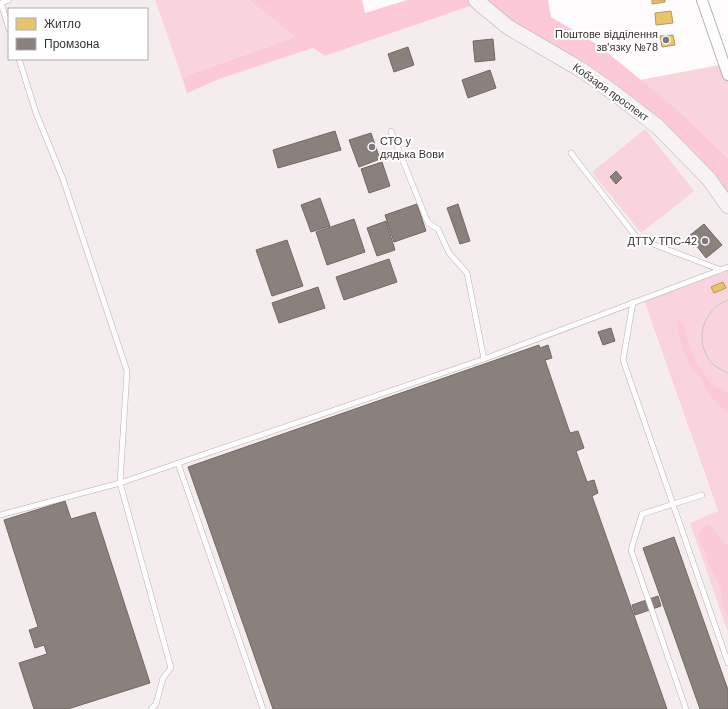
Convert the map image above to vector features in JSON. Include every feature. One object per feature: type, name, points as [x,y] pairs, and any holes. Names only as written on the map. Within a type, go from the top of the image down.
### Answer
[{"type":"main road","name":"Кобзаря проспект","points":[[476,0],[508,27],[580,69],[657,126],[709,179],[728,206]]},
{"type":"street","points":[[702,0],[728,75]]},
{"type":"lane","points":[[8,26],[1,3],[9,0]]},
{"type":"lane","points":[[18,60],[36,113],[63,178],[126,371],[120,483],[171,668],[163,678],[156,704],[151,709]]},
{"type":"lane","points":[[391,131],[428,223],[438,230],[449,253],[467,273],[484,359]]},
{"type":"lane","points":[[571,153],[637,238],[721,270]]},
{"type":"lane","points":[[0,515],[120,483],[484,359],[728,267]]},
{"type":"lane","points":[[633,302],[623,360],[728,663]]},
{"type":"lane","points":[[178,463],[264,709]]},
{"type":"lane","points":[[686,709],[631,550],[642,514],[702,495]]},
{"type":"shaded area","points":[[0,0],[155,0],[188,92],[219,79],[313,48],[326,56],[479,3],[614,93],[728,206],[728,267],[643,299],[718,512],[690,523],[728,633],[728,709],[0,709]]},
{"type":"shaded area","points":[[155,0],[249,0],[295,37],[182,77]]},
{"type":"shaded area","points":[[249,0],[362,0],[365,13],[407,0],[548,0],[551,17],[598,45],[678,110],[728,158],[728,206],[657,126],[479,3],[325,56],[313,48],[219,79],[187,93],[182,77],[295,37]]},
{"type":"shaded area","points":[[725,64],[728,75],[728,158],[678,110],[640,80]]},
{"type":"shaded area","points":[[645,129],[694,191],[641,233],[592,172]]},
{"type":"shaded area","points":[[728,267],[728,633],[690,523],[718,511],[643,298]]},
{"type":"shaded area","points":[[676,319],[683,322],[694,359],[711,383],[728,394],[728,412],[725,411],[710,395],[702,380],[691,367],[682,344]]},
{"type":"shaded area","points":[[709,524],[728,547],[728,618],[722,603],[721,587],[707,562],[706,554],[700,541],[699,534],[702,527]]},
{"type":"building: Житло","points":[[652,0],[665,0],[665,2],[652,4]]},
{"type":"building: Житло","points":[[671,11],[673,23],[656,25],[655,13]]},
{"type":"building: Житло","points":[[673,35],[675,45],[662,47],[660,36]]},
{"type":"building: Житло","points":[[723,282],[726,288],[714,293],[711,287]]},
{"type":"building: Промзона","points":[[493,39],[495,60],[475,62],[473,41]]},
{"type":"building: Промзона","points":[[408,47],[414,65],[394,72],[388,54]]},
{"type":"building: Промзона","points":[[490,70],[496,88],[468,98],[462,80]]},
{"type":"building: Промзона","points":[[335,131],[341,150],[278,168],[273,150]]},
{"type":"building: Промзона","points":[[371,133],[380,159],[359,167],[349,140]]},
{"type":"building: Промзона","points":[[382,162],[390,186],[369,193],[361,169]]},
{"type":"building: Промзона","points":[[616,171],[622,178],[616,184],[610,177]]},
{"type":"building: Промзона","points":[[320,198],[330,226],[311,232],[301,205]]},
{"type":"building: Промзона","points":[[417,204],[426,231],[394,242],[385,215]]},
{"type":"building: Промзона","points":[[458,204],[470,241],[460,244],[447,208]]},
{"type":"building: Промзона","points":[[354,219],[365,252],[327,265],[316,232]]},
{"type":"building: Промзона","points":[[386,221],[395,250],[377,256],[367,228]]},
{"type":"building: Промзона","name":"ДТТУ ТПС-42","points":[[704,224],[722,245],[706,258],[689,236]]},
{"type":"building: Промзона","points":[[287,240],[303,286],[272,296],[256,250]]},
{"type":"building: Промзона","points":[[389,259],[397,282],[344,300],[336,277]]},
{"type":"building: Промзона","points":[[318,287],[325,308],[279,323],[272,303]]},
{"type":"building: Промзона","points":[[611,328],[615,341],[603,345],[598,332]]},
{"type":"building: Промзона","points":[[539,345],[540,348],[548,345],[552,358],[545,360],[570,433],[578,431],[584,448],[576,451],[587,482],[594,480],[598,493],[592,496],[667,709],[273,709],[188,467]]},
{"type":"building: Промзона","points":[[65,501],[71,519],[95,512],[150,683],[68,709],[34,709],[19,663],[47,654],[44,645],[35,648],[29,630],[38,627],[4,520]]},
{"type":"building: Промзона","points":[[674,537],[728,690],[728,709],[700,709],[643,548]]},
{"type":"building: Промзона","points":[[658,596],[661,606],[635,615],[632,605]]},
{"type":"tram line","points":[[728,300],[719,304],[712,310],[707,318],[702,335],[705,353],[710,361],[716,367],[728,373]]},
{"type":"place","name":"Поштове відділення зв'язку №78","points":[[666,40]]},
{"type":"place","name":"СТО у дядька Вови","points":[[372,147]]},
{"type":"place","name":"ДТТУ ТПС-42","points":[[705,241]]}]
